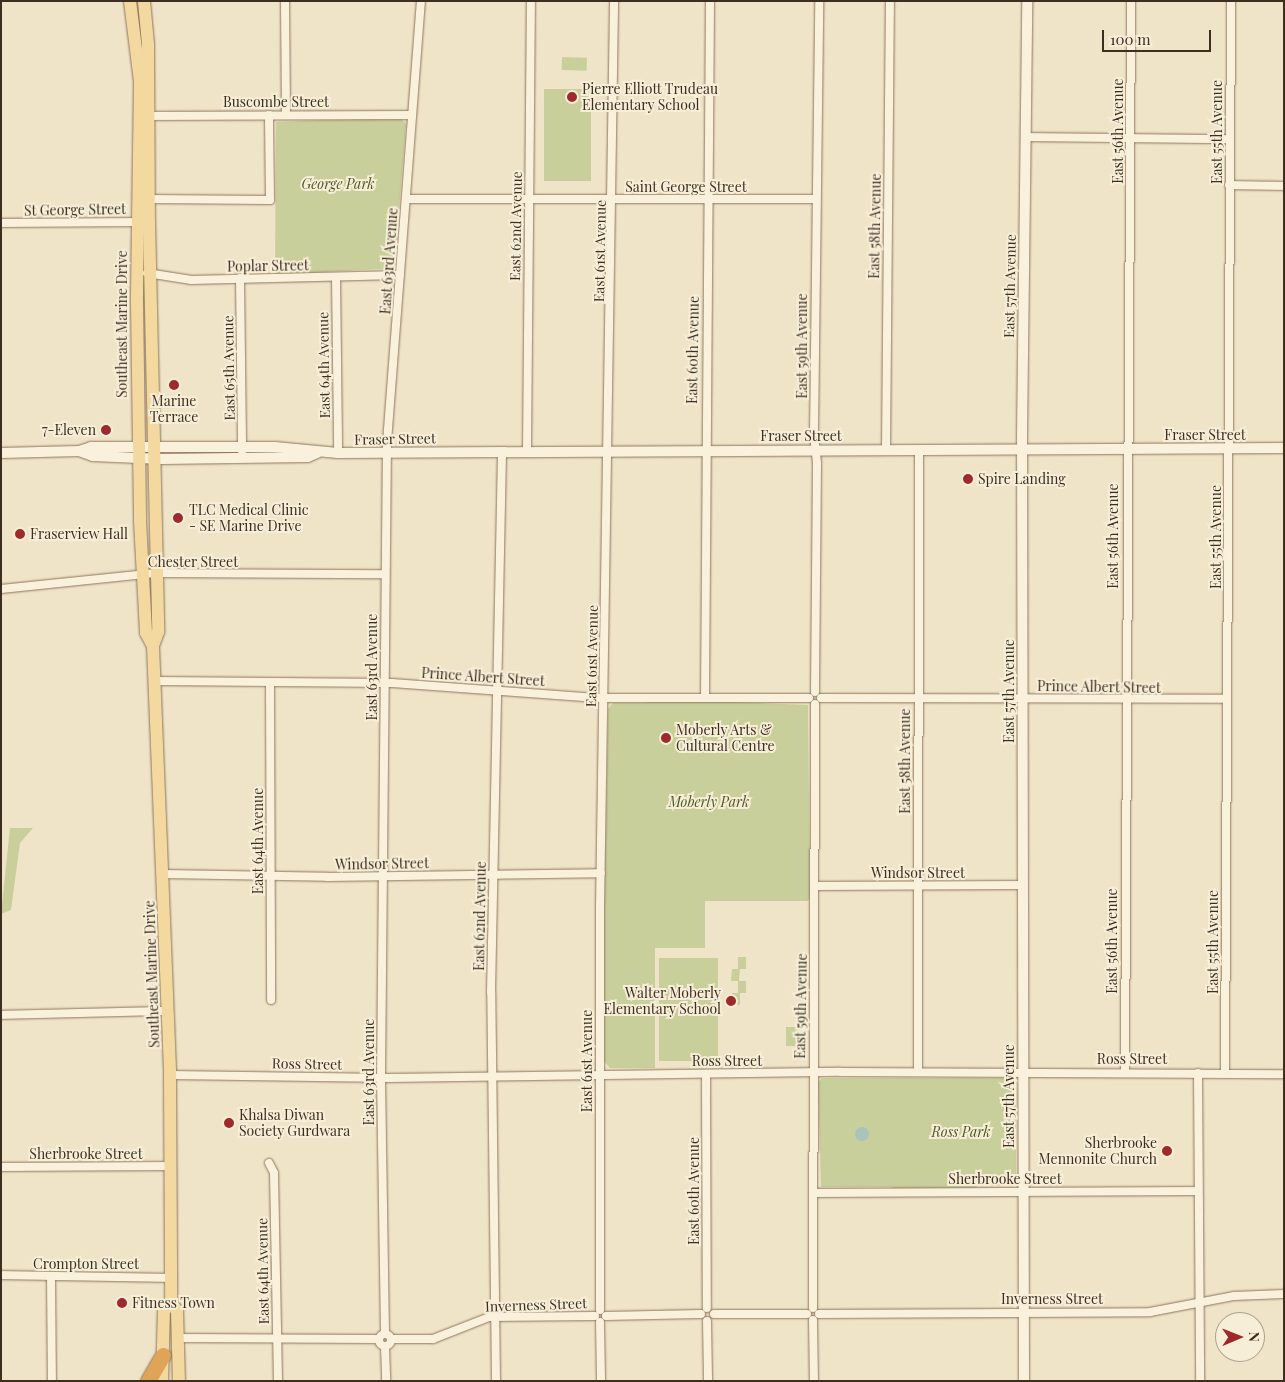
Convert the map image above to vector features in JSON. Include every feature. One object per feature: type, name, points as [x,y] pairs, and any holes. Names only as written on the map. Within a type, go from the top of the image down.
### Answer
[{"type":"highway","points":[[148,1381],[163,1355]]},
{"type":"main road","name":"Southeast Marine Drive","points":[[130,1],[138,49],[145,116]]},
{"type":"main road","name":"Southeast Marine Drive","points":[[144,1],[144,199],[137,272],[138,452],[146,634],[153,646]]},
{"type":"main road","name":"Southeast Marine Drive","points":[[143,222],[150,273],[158,632],[153,646],[170,1075],[171,1302],[177,1311],[179,1381]]},
{"type":"main road","name":"Southeast Marine Drive","points":[[162,1381],[164,1311],[171,1302]]},
{"type":"street","points":[[285,1],[286,115]]},
{"type":"street","name":"East 63rd Avenue","points":[[388,1336],[381,1078],[386,453],[421,1]]},
{"type":"street","name":"East 62nd Avenue","points":[[527,451],[531,1]]},
{"type":"street","name":"East 61st Avenue","points":[[601,1381],[601,873],[613,200],[614,1]]},
{"type":"street","name":"East 60th Avenue","points":[[705,698],[710,1]]},
{"type":"street","name":"East 59th Avenue","points":[[815,692],[816,199],[819,1]]},
{"type":"street","name":"East 58th Avenue","points":[[886,450],[890,1]]},
{"type":"street","name":"East 57th Avenue","points":[[1024,1381],[1022,885],[1027,1]]},
{"type":"street","name":"East 56th Avenue","points":[[1125,1071],[1124,698],[1131,1]]},
{"type":"street","name":"East 55th Avenue","points":[[1225,1073],[1231,1]]},
{"type":"street","name":"Buscombe Street","points":[[145,116],[412,114]]},
{"type":"street","points":[[144,199],[270,200],[269,115]]},
{"type":"street","points":[[1026,137],[1230,139]]},
{"type":"street","points":[[1229,185],[1284,186]]},
{"type":"street","name":"Saint George Street","points":[[406,199],[816,199]]},
{"type":"street","name":"St George Street","points":[[1,223],[143,222]]},
{"type":"street","name":"Poplar Street","points":[[137,272],[191,280],[400,275]]},
{"type":"street","name":"East 64th Avenue","points":[[336,277],[338,453]]},
{"type":"street","name":"East 65th Avenue","points":[[240,278],[242,458]]},
{"type":"street","name":"Fraser Street","points":[[153,453],[242,447],[308,448],[317,453]]},
{"type":"street","name":"Fraser Street","points":[[1,453],[79,451],[93,456],[138,452],[242,458],[308,457],[317,453],[706,449],[1023,450],[1284,448]]},
{"type":"street","name":"East 58th Avenue","points":[[918,1072],[917,698],[919,450]]},
{"type":"street","name":"East 62nd Avenue","points":[[496,1381],[494,1077],[491,992],[502,452]]},
{"type":"street","name":"Chester Street","points":[[1,589],[142,574],[386,574]]},
{"type":"street","name":"Prince Albert Street","points":[[155,681],[384,683],[604,698],[809,698]]},
{"type":"street","name":"East 64th Avenue","points":[[270,682],[271,1000]]},
{"type":"street","points":[[815,692],[821,698],[815,704],[809,698],[815,692]]},
{"type":"street","name":"Prince Albert Street","points":[[821,698],[1227,699]]},
{"type":"street","name":"East 59th Avenue","points":[[810,1311],[813,1193],[815,704]]},
{"type":"street","name":"Windsor Street","points":[[163,874],[382,876],[601,873]]},
{"type":"street","name":"Windsor Street","points":[[814,886],[1022,885]]},
{"type":"street","points":[[1,1015],[168,1011]]},
{"type":"street","name":"Ross Street","points":[[170,1075],[381,1078],[812,1072],[1125,1071],[1284,1074]]},
{"type":"street","points":[[1198,1073],[1200,1381]]},
{"type":"street","name":"East 60th Avenue","points":[[704,1311],[706,1074]]},
{"type":"street","name":"East 64th Avenue","points":[[269,1163],[274,1173],[278,1381]]},
{"type":"street","name":"Sherbrooke Street","points":[[1,1167],[171,1166]]},
{"type":"street","name":"Sherbrooke Street","points":[[813,1193],[1198,1191]]},
{"type":"street","name":"Crompton Street","points":[[1,1276],[171,1278]]},
{"type":"street","points":[[51,1276],[52,1381]]},
{"type":"street","name":"Inverness Street","points":[[820,1314],[1150,1312],[1234,1296],[1284,1294]]},
{"type":"street","points":[[704,1311],[714,1314],[810,1311],[820,1314]]},
{"type":"street","points":[[704,1311],[708,1321],[708,1381]]},
{"type":"street","name":"Inverness Street","points":[[388,1336],[433,1339],[480,1318],[496,1316],[600,1316],[704,1311]]},
{"type":"street","points":[[810,1311],[813,1320],[814,1381]]},
{"type":"street","points":[[708,1321],[714,1314]]},
{"type":"street","points":[[813,1320],[820,1314]]},
{"type":"street","points":[[178,1340],[379,1340],[388,1336]]},
{"type":"street","points":[[386,1381],[385,1346],[388,1336]]},
{"type":"street","points":[[379,1340],[385,1346]]},
{"type":"green space","points":[[562,57],[587,58],[587,71],[562,70]]},
{"type":"green space","points":[[544,89],[591,89],[591,181],[544,181]]},
{"type":"green space","name":"George Park","points":[[400,117],[406,124],[394,268],[275,275],[276,122]]},
{"type":"green space","name":"Moberly Park","points":[[656,699],[808,705],[810,898],[808,901],[705,901],[705,948],[655,948],[655,1068],[610,1068],[603,1060],[602,1038],[608,709],[613,703],[645,703]]},
{"type":"green space","points":[[10,828],[33,828],[20,843],[11,910],[1,914]]},
{"type":"green space","points":[[738,957],[746,957],[746,969],[740,969],[739,981],[746,981],[746,993],[740,993],[740,1005],[732,1005],[732,993],[738,993],[738,981],[731,981],[732,969],[738,969]]},
{"type":"green space","points":[[659,958],[718,958],[718,1061],[659,1061]]},
{"type":"green space","points":[[786,1027],[799,1027],[799,1046],[786,1046]]},
{"type":"green space","name":"Ross Park","points":[[822,1078],[1016,1078],[1016,1185],[978,1186],[971,1190],[893,1191],[892,1187],[821,1187],[818,1082]]},
{"type":"water","points":[[859,1127],[865,1127],[869,1134],[865,1141],[859,1141],[855,1137],[855,1131]]},
{"type":"place","name":"Pierre Elliott Trudeau Elementary School","points":[[572,97]]},
{"type":"place","name":"Marine Terrace","points":[[174,385]]},
{"type":"place","name":"7-Eleven","points":[[106,430]]},
{"type":"place","name":"Spire Landing","points":[[968,479]]},
{"type":"place","name":"TLC Medical Clinic - SE Marine Drive","points":[[178,518]]},
{"type":"place","name":"Fraserview Hall","points":[[20,534]]},
{"type":"place","name":"Moberly Arts & Cultural Centre","points":[[666,738]]},
{"type":"place","name":"Walter Moberly Elementary School","points":[[731,1001]]},
{"type":"place","name":"Khalsa Diwan Society Gurdwara","points":[[229,1123]]},
{"type":"place","name":"Sherbrooke Mennonite Church","points":[[1167,1151]]},
{"type":"place","name":"Fitness Town","points":[[122,1303]]}]
